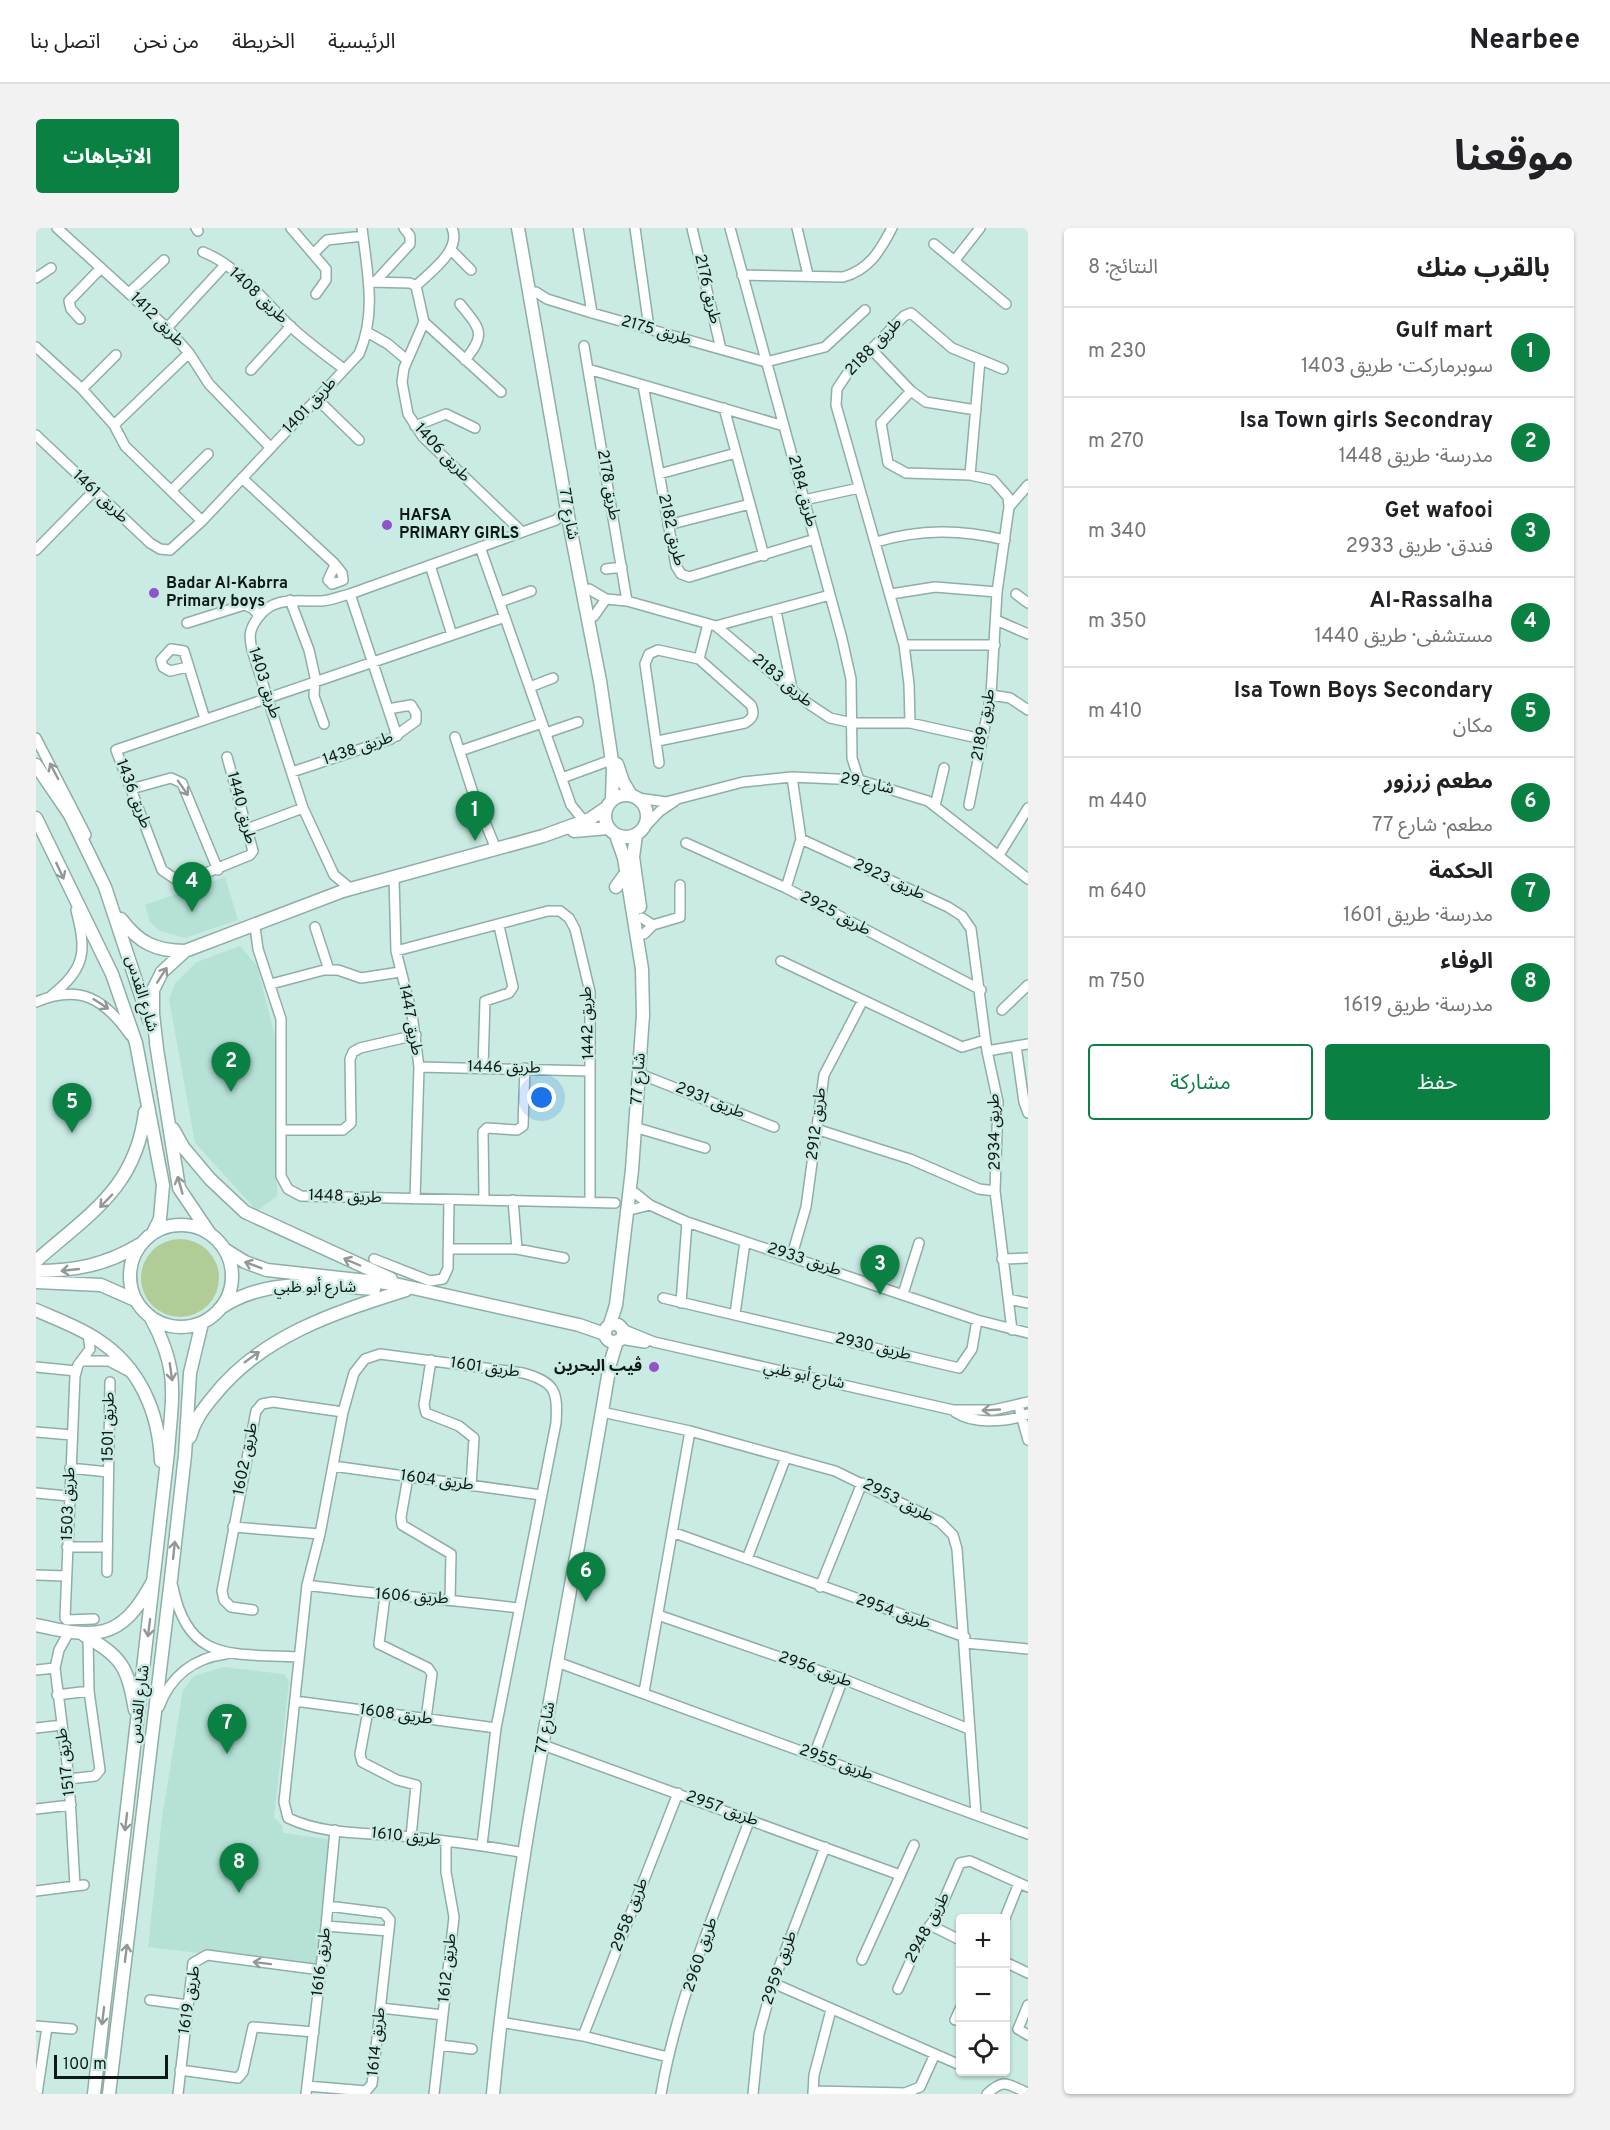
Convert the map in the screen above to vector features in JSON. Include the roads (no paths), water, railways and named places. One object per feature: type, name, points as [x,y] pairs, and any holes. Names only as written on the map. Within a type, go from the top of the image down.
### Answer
[{"type":"street","name":"طريق 1412","points":[[57,228],[167,328],[189,353],[209,384],[271,448]]},
{"type":"street","points":[[291,228],[314,253],[327,273],[326,280],[316,294]]},
{"type":"street","points":[[373,282],[410,244],[410,236],[404,228]]},
{"type":"street","points":[[416,286],[451,250],[454,242],[452,228]]},
{"type":"street","name":"شارع 77","points":[[518,228],[570,526],[600,681],[611,760],[609,804]]},
{"type":"street","name":"شارع 77","points":[[525,228],[540,299],[618,767],[634,797]]},
{"type":"street","points":[[578,228],[592,313]]},
{"type":"street","points":[[635,228],[649,328]]},
{"type":"street","name":"طريق 2176","points":[[692,228],[721,350]]},
{"type":"street","name":"طريق 2184","points":[[730,228],[851,679],[852,758],[859,780]]},
{"type":"street","points":[[797,228],[808,275]]},
{"type":"street","points":[[742,274],[843,277],[858,273],[871,263],[892,228]]},
{"type":"street","points":[[955,260],[980,228]]},
{"type":"street","points":[[314,253],[327,240],[363,232]]},
{"type":"street","name":"طريق 1401","points":[[170,550],[202,521],[359,354],[367,332],[373,282],[363,232]]},
{"type":"street","points":[[934,244],[1006,304]]},
{"type":"street","points":[[451,250],[471,270]]},
{"type":"street","name":"طريق 1408","points":[[203,252],[214,256],[225,265],[291,326],[344,369]]},
{"type":"street","points":[[130,292],[164,260]]},
{"type":"street","name":"طريق 1408","points":[[167,328],[225,265]]},
{"type":"street","points":[[36,278],[51,268]]},
{"type":"street","points":[[80,319],[71,309],[69,301],[101,268]]},
{"type":"street","points":[[373,282],[410,283],[416,286]]},
{"type":"street","points":[[416,286],[424,322],[501,392]]},
{"type":"street","name":"طريق 2175","points":[[540,299],[766,362]]},
{"type":"street","points":[[460,304],[478,326],[480,337],[465,360]]},
{"type":"street","points":[[766,362],[825,347],[865,310]]},
{"type":"street","name":"طريق 2188","points":[[909,723],[909,684],[904,645],[836,405],[837,389],[847,374],[904,316],[911,313],[952,348],[980,360]]},
{"type":"street","name":"طريق 1406","points":[[424,322],[407,360],[402,382],[407,411],[415,426],[522,532]]},
{"type":"street","name":"طريق 1408","points":[[251,370],[291,326]]},
{"type":"street","points":[[367,332],[388,344],[407,360]]},
{"type":"street","name":"طريق 2178","points":[[584,346],[627,601]]},
{"type":"street","points":[[36,347],[82,389],[114,425],[125,446],[202,521]]},
{"type":"street","points":[[872,350],[911,391],[932,404],[976,410]]},
{"type":"street","points":[[114,425],[189,353]]},
{"type":"street","points":[[82,389],[116,355]]},
{"type":"street","points":[[969,475],[980,360],[1004,369]]},
{"type":"street","points":[[588,369],[784,426]]},
{"type":"street","name":"طريق 2182","points":[[643,385],[676,566],[681,574],[689,577],[815,539]]},
{"type":"street","points":[[911,391],[881,423],[888,463],[906,473],[969,475],[999,484],[1008,497],[1009,507]]},
{"type":"street","points":[[317,399],[359,440]]},
{"type":"street","points":[[724,408],[764,556]]},
{"type":"street","points":[[415,426],[446,414],[475,428]]},
{"type":"street","name":"طريق 1461","points":[[36,435],[150,543],[160,549],[170,550]]},
{"type":"street","points":[[659,474],[736,453]]},
{"type":"street","points":[[172,490],[208,454]]},
{"type":"street","points":[[242,478],[335,565]]},
{"type":"street","points":[[1009,507],[1028,484]]},
{"type":"street","points":[[804,500],[859,488]]},
{"type":"street","points":[[36,550],[94,491]]},
{"type":"street","points":[[668,525],[750,504]]},
{"type":"street","name":"طريق 2189","points":[[969,805],[991,695],[997,592],[1009,507]]},
{"type":"street","points":[[187,623],[244,605],[252,608],[259,615],[273,603],[290,600],[325,600],[350,594],[556,520],[567,509]]},
{"type":"street","points":[[556,520],[570,526]]},
{"type":"street","points":[[876,542],[909,533],[930,531],[964,532],[1005,540]]},
{"type":"street","points":[[480,547],[571,805],[584,821]]},
{"type":"street","points":[[430,565],[452,635]]},
{"type":"street","points":[[606,569],[622,567]]},
{"type":"street","points":[[891,594],[935,587],[997,592]]},
{"type":"street","name":"طريق 2183","points":[[589,589],[606,599],[627,601],[712,625],[821,713],[830,718],[853,723]]},
{"type":"street","points":[[500,602],[531,591]]},
{"type":"street","points":[[350,594],[397,736]]},
{"type":"street","points":[[1016,594],[1027,602]]},
{"type":"street","name":"طريق 2183","points":[[712,625],[776,611],[830,595]]},
{"type":"street","points":[[594,615],[606,599]]},
{"type":"street","points":[[290,600],[309,650],[314,696],[324,724]]},
{"type":"street","points":[[776,611],[792,689]]},
{"type":"street","name":"طريق 1403","points":[[259,615],[249,637],[303,808],[331,871],[337,880],[351,889]]},
{"type":"street","name":"طريق 1436","points":[[181,883],[162,870],[116,750],[505,616]]},
{"type":"street","points":[[996,620],[1028,634]]},
{"type":"street","points":[[699,659],[712,625]]},
{"type":"street","points":[[904,645],[995,645]]},
{"type":"street","points":[[658,741],[745,723],[752,718],[754,711],[751,705],[699,659],[658,650],[649,654],[645,664],[658,741],[659,763]]},
{"type":"street","points":[[188,667],[205,719]]},
{"type":"street","points":[[530,687],[553,678]]},
{"type":"street","points":[[991,695],[1010,698],[1028,710]]},
{"type":"street","name":"طريق 1438","points":[[292,772],[397,736],[415,723],[415,710],[408,703],[388,709]]},
{"type":"street","points":[[546,733],[578,722]]},
{"type":"street","points":[[460,751],[542,723]]},
{"type":"street","points":[[853,723],[909,723],[982,739]]},
{"type":"street","points":[[455,737],[473,793],[496,849]]},
{"type":"street","points":[[36,738],[84,830],[92,849],[94,863]]},
{"type":"street","name":"طريق 1440","points":[[181,883],[218,870],[250,855],[253,851],[227,757]]},
{"type":"street","name":"طريق 2184","points":[[842,777],[852,758]]},
{"type":"street","points":[[562,778],[611,760]]},
{"type":"street","name":"شارع القدس","points":[[36,765],[70,815],[113,908],[158,1049],[179,1188],[210,1234]]},
{"type":"street","points":[[935,806],[944,768]]},
{"type":"street","points":[[786,888],[801,839],[792,777]]},
{"type":"street","name":"شارع 29","points":[[634,797],[659,802],[680,799],[743,782],[792,777],[842,777],[859,780],[915,795],[935,806],[1028,879]]},
{"type":"street","points":[[131,789],[171,778],[182,783],[218,870]]},
{"type":"street","points":[[113,908],[132,934],[150,947],[167,951],[185,951],[250,929],[351,889],[543,836],[584,821],[624,795],[634,797],[646,809],[640,831],[626,838],[612,832],[543,836]]},
{"type":"street","name":"شارع 29","points":[[640,831],[660,811],[680,799]]},
{"type":"street","points":[[609,804],[604,818],[612,832]]},
{"type":"street","points":[[569,826],[571,805]]},
{"type":"street","points":[[247,829],[303,808]]},
{"type":"street","points":[[999,855],[1028,808]]},
{"type":"street","name":"شارع القدس","points":[[36,818],[75,903],[112,974],[136,1043],[163,1185],[160,1219],[153,1233]]},
{"type":"street","name":"شارع 77","points":[[493,2094],[500,2022],[525,1853],[610,1364],[641,1129],[650,991],[649,930],[642,918],[633,857],[640,831]]},
{"type":"street","name":"شارع 77","points":[[612,832],[627,873],[643,992],[632,1195]]},
{"type":"street","name":"طريق 2923","points":[[801,839],[948,907],[962,916],[971,929]]},
{"type":"street","name":"طريق 2925","points":[[686,843],[786,888],[981,990]]},
{"type":"street","points":[[328,897],[331,871]]},
{"type":"street","points":[[616,887],[627,873]]},
{"type":"street","name":"طريق 1447","points":[[394,877],[396,951],[416,1035],[419,1067],[415,1199]]},
{"type":"street","points":[[649,930],[680,916],[680,885]]},
{"type":"street","points":[[36,1002],[64,986],[79,964],[84,943],[75,903]]},
{"type":"street","name":"طريق 1442","points":[[396,951],[499,926],[548,911],[560,911],[569,918],[574,929],[590,992],[590,1202]]},
{"type":"street","points":[[483,1068],[485,1001],[507,994],[513,987],[499,926]]},
{"type":"street","points":[[315,927],[329,970]]},
{"type":"street","name":"طريق 1448","points":[[250,929],[271,984],[281,1019],[281,1176],[283,1183],[294,1194],[615,1203],[632,1195]]},
{"type":"street","name":"طريق 2934","points":[[971,929],[981,990],[985,1040],[998,1102],[995,1191],[1012,1330]]},
{"type":"street","points":[[158,1049],[153,1014],[153,990],[162,972],[185,951]]},
{"type":"street","points":[[782,961],[962,1047],[985,1040]]},
{"type":"street","points":[[271,984],[329,970],[351,973],[361,978],[400,972]]},
{"type":"street","points":[[1002,1010],[1028,985]]},
{"type":"street","points":[[50,996],[68,993],[95,999],[120,1021],[136,1043]]},
{"type":"street","name":"طريق 2912","points":[[792,1255],[804,1218],[820,1092],[829,1060],[863,1000]]},
{"type":"street","points":[[282,1130],[342,1130],[348,1127],[351,1123],[350,1059],[353,1052],[360,1048],[416,1035]]},
{"type":"street","points":[[987,1051],[1028,1044]]},
{"type":"street","points":[[1016,1046],[1023,1066],[1027,1111]]},
{"type":"street","name":"طريق 1446","points":[[419,1067],[590,1071]]},
{"type":"street","points":[[484,1200],[483,1132],[487,1128],[517,1130],[523,1126],[525,1068]]},
{"type":"street","name":"طريق 2931","points":[[645,1076],[774,1127]]},
{"type":"street","points":[[36,1261],[98,1208],[119,1186],[140,1140],[145,1110],[144,1090]]},
{"type":"street","points":[[170,1123],[183,1147],[210,1179],[245,1212],[408,1288]]},
{"type":"street","points":[[641,1129],[705,1148]]},
{"type":"street","points":[[816,1129],[910,1159],[979,1189],[995,1191]]},
{"type":"street","name":"طريق 2933","points":[[632,1195],[687,1222],[792,1255],[977,1320],[1028,1333]]},
{"type":"street","points":[[374,1259],[435,1282],[443,1279],[447,1273],[448,1200]]},
{"type":"street","points":[[513,1200],[517,1249]]},
{"type":"street","points":[[615,1203],[630,1210],[650,1205]]},
{"type":"street","points":[[681,1303],[687,1222]]},
{"type":"street","points":[[36,1271],[88,1267],[115,1258],[164,1227],[188,1225],[210,1234],[224,1250],[230,1264],[232,1279],[229,1294],[221,1308],[202,1323],[176,1327],[151,1318],[135,1300],[101,1285],[36,1282]]},
{"type":"street","points":[[735,1314],[746,1242]]},
{"type":"street","points":[[903,1294],[919,1243]]},
{"type":"street","points":[[135,1300],[129,1277],[134,1254],[140,1244]]},
{"type":"street","points":[[448,1249],[517,1249],[564,1258]]},
{"type":"street","name":"شارع أبو ظبي","points":[[224,1250],[245,1262],[267,1270],[408,1288],[613,1332],[953,1410],[993,1410],[1023,1404]]},
{"type":"street","points":[[1002,1259],[1028,1258]]},
{"type":"street","name":"شارع أبو ظبي","points":[[221,1308],[250,1292],[282,1285],[408,1288]]},
{"type":"street","points":[[185,1455],[192,1429],[202,1412],[243,1364],[292,1332],[408,1288]]},
{"type":"street","name":"طريق 2930","points":[[663,1298],[959,1368],[972,1349],[977,1320]]},
{"type":"street","points":[[1008,1299],[1028,1303]]},
{"type":"street","points":[[36,1310],[88,1334],[112,1350],[134,1375],[150,1402],[157,1424],[163,1497]]},
{"type":"street","name":"شارع القدس","points":[[94,2094],[155,1577],[173,1375],[166,1345],[151,1318]]},
{"type":"street","name":"شارع القدس","points":[[109,2094],[185,1455],[190,1373],[202,1323]]},
{"type":"street","name":"طريق 1503","points":[[77,1621],[64,1618],[68,1496],[76,1371],[90,1349],[88,1334]]},
{"type":"street","name":"طريق 1601","points":[[288,1818],[284,1802],[307,1585],[320,1534],[343,1412],[354,1373],[365,1359],[380,1354],[431,1360],[538,1377],[550,1386],[558,1398],[556,1423],[496,1728],[482,1845]]},
{"type":"street","points":[[431,1360],[424,1405],[426,1413],[459,1426],[474,1438],[471,1486]]},
{"type":"street","points":[[82,1361],[109,1361],[134,1375]]},
{"type":"street","points":[[36,1367],[76,1371]]},
{"type":"street","name":"طريق 1501","points":[[106,1572],[110,1382]]},
{"type":"street","name":"طريق 1602","points":[[253,1610],[231,1607],[224,1600],[222,1591],[256,1411],[262,1404],[273,1402],[343,1412]]},
{"type":"street","points":[[1023,1404],[1028,1440]]},
{"type":"street","name":"شارع أبو ظبي","points":[[953,1410],[961,1416],[983,1420],[1024,1415]]},
{"type":"street","name":"طريق 2953","points":[[602,1412],[690,1431],[835,1471],[939,1522],[953,1535],[965,1640],[975,1814]]},
{"type":"street","points":[[644,1692],[690,1431]]},
{"type":"street","points":[[36,1432],[72,1435]]},
{"type":"street","points":[[747,1559],[786,1457]]},
{"type":"street","name":"طريق 1604","points":[[333,1466],[541,1495]]},
{"type":"street","name":"طريق 1501","points":[[70,1468],[108,1472]]},
{"type":"street","points":[[408,1477],[401,1517],[402,1525],[451,1554],[450,1599]]},
{"type":"street","points":[[820,1587],[862,1483]]},
{"type":"street","points":[[36,1493],[68,1496]]},
{"type":"street","points":[[233,1527],[320,1534]]},
{"type":"street","name":"طريق 2954","points":[[672,1532],[965,1640],[1028,1648]]},
{"type":"street","points":[[68,1547],[107,1547]]},
{"type":"street","points":[[36,1575],[66,1576]]},
{"type":"street","points":[[79,1635],[99,1633],[123,1623],[132,1615],[155,1577]]},
{"type":"street","points":[[171,1579],[184,1624],[202,1644],[218,1651],[298,1657]]},
{"type":"street","name":"طريق 1606","points":[[307,1585],[385,1596],[450,1599],[518,1608]]},
{"type":"street","points":[[385,1596],[379,1644],[428,1668],[432,1674],[426,1719]]},
{"type":"street","name":"طريق 2956","points":[[658,1615],[843,1679],[969,1729]]},
{"type":"street","points":[[69,1779],[95,1776],[100,1770],[77,1621],[94,1619]]},
{"type":"street","points":[[36,1625],[79,1635],[116,1658],[128,1675],[138,1723]]},
{"type":"street","name":"طريق 1517","points":[[36,1891],[80,1886],[55,1668],[59,1650],[79,1635]]},
{"type":"street","points":[[154,1724],[164,1694],[179,1673],[198,1661],[240,1653]]},
{"type":"street","name":"طريق 2955","points":[[557,1662],[1028,1834]]},
{"type":"street","points":[[36,1670],[55,1668]]},
{"type":"street","points":[[814,1755],[843,1679]]},
{"type":"street","points":[[57,1695],[89,1691]]},
{"type":"street","name":"طريق 1608","points":[[295,1701],[496,1728]]},
{"type":"street","points":[[368,1711],[360,1754],[362,1762],[397,1780],[415,1783],[411,1837]]},
{"type":"street","points":[[36,1728],[62,1725]]},
{"type":"street","name":"طريق 2957","points":[[543,1745],[678,1792],[900,1875]]},
{"type":"street","name":"طريق 2958","points":[[583,2036],[678,1792]]},
{"type":"street","points":[[36,1809],[71,1805]]},
{"type":"street","name":"طريق 1610","points":[[288,1818],[310,1826],[335,1830],[482,1845],[525,1853]]},
{"type":"street","name":"طريق 2960","points":[[661,2094],[668,2057],[704,1940],[750,1819]]},
{"type":"street","name":"طريق 1616","points":[[306,2090],[335,1830]]},
{"type":"street","name":"طريق 1612","points":[[434,2094],[454,1917],[446,1872],[447,1842]]},
{"type":"street","points":[[862,1960],[914,1845]]},
{"type":"street","name":"طريق 2959","points":[[753,2094],[759,2034],[773,1983],[825,1847]]},
{"type":"street","name":"طريق 2948","points":[[898,1989],[921,1938],[937,1917],[959,1866],[967,1860],[1024,1885]]},
{"type":"street","points":[[1007,1914],[1024,1885]]},
{"type":"street","points":[[326,1926],[389,1931],[390,1920],[384,1913],[328,1906]]},
{"type":"street","points":[[930,1925],[956,1938]]},
{"type":"street","name":"طريق 1614","points":[[306,2090],[366,2091],[372,2084],[389,1931]]},
{"type":"street","name":"طريق 1619","points":[[178,2094],[193,1963],[201,1957],[321,1970]]},
{"type":"street","points":[[1010,1964],[1028,1973]]},
{"type":"street","points":[[773,1983],[956,2063]]},
{"type":"street","points":[[150,2000],[188,2005]]},
{"type":"street","points":[[1028,2005],[1018,2029],[1028,2035]]},
{"type":"street","points":[[381,2007],[443,2014]]},
{"type":"street","points":[[831,2010],[814,2075],[813,2092],[905,2093],[920,2087],[935,2054]]},
{"type":"street","points":[[500,2022],[583,2036],[668,2057]]},
{"type":"street","points":[[36,2026],[72,2029]]},
{"type":"street","points":[[37,2094],[39,2064],[46,2027]]},
{"type":"street","points":[[180,2070],[238,2078],[243,2072],[253,2027],[314,2032]]},
{"type":"street","points":[[440,2045],[472,2049]]},
{"type":"street","points":[[987,2094],[997,2084],[1007,2083],[1028,2093]]},
{"type":"place","name":"HAFSA PRIMARY GIRLS","points":[[387,525]]},
{"type":"place","name":"Badar Al-Kabrra Primary boys","points":[[154,593]]},
{"type":"place","name":"Gulf mart","points":[[475,841]]},
{"type":"place","name":"Al-Rassalha","points":[[192,912]]},
{"type":"place","name":"Isa Town girls Secondray","points":[[231,1092]]},
{"type":"place","name":"Isa Town Boys Secondary","points":[[72,1133]]},
{"type":"place","name":"Get wafooi","points":[[880,1295]]},
{"type":"place","name":"ڤيب البحرين","points":[[654,1367]]},
{"type":"place","name":"مطعم زرزور","points":[[586,1602]]},
{"type":"place","name":"الحكمة","points":[[227,1754]]},
{"type":"place","name":"الوفاء","points":[[239,1893]]}]
